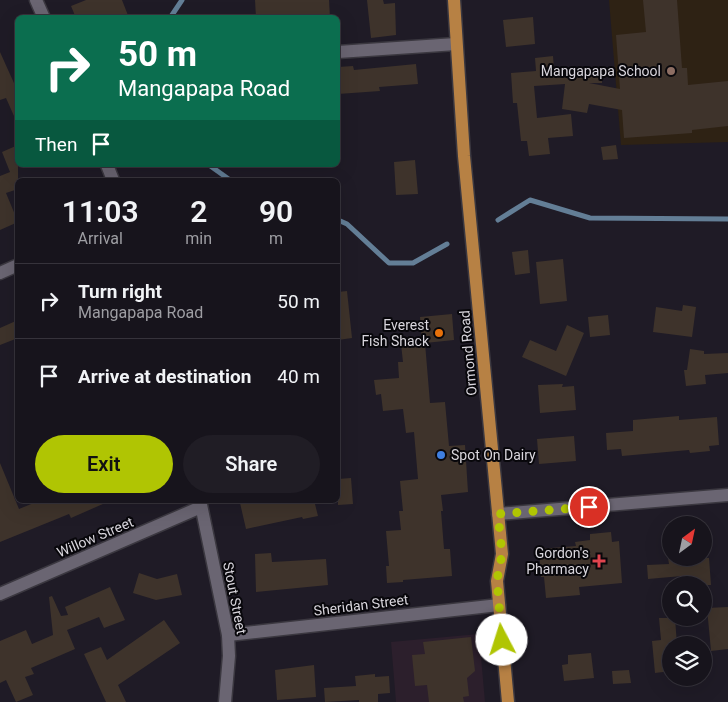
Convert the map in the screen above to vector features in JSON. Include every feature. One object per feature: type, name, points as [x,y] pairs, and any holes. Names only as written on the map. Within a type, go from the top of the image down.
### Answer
[{"type":"main road","name":"Ormond Road","points":[[454,0],[465,166],[502,554],[497,580],[508,702]]},
{"type":"street","points":[[36,0],[43,15]]},
{"type":"street","points":[[340,52],[456,44]]},
{"type":"street","points":[[0,272],[15,266]]},
{"type":"street","points":[[498,514],[728,495]]},
{"type":"street","name":"Willow Street","points":[[0,594],[200,504]]},
{"type":"street","name":"Stout Street","points":[[200,504],[228,635],[229,656],[225,702]]},
{"type":"street","name":"Sheridan Street","points":[[228,635],[499,605]]},
{"type":"shaded area","name":"Mangapapa School","points":[[609,0],[728,0],[728,142],[621,145]]},
{"type":"shaded area","points":[[479,634],[485,702],[396,702],[391,642]]},
{"type":"building","points":[[86,0],[122,0],[128,15],[75,15],[71,6]]},
{"type":"building","points":[[255,0],[329,0],[330,15],[256,15]]},
{"type":"building","points":[[367,0],[383,0],[384,4],[395,3],[396,35],[371,38]]},
{"type":"building","points":[[643,0],[677,0],[682,68],[687,68],[688,85],[728,81],[728,126],[692,130],[692,133],[624,138],[622,110],[589,104],[587,113],[562,109],[565,84],[534,86],[537,118],[571,114],[573,136],[548,138],[550,154],[529,156],[527,141],[521,141],[517,103],[513,103],[511,73],[536,71],[535,58],[553,56],[554,69],[602,76],[602,83],[589,83],[620,89],[616,35],[646,32]]},
{"type":"building","points":[[533,17],[535,44],[506,47],[503,20]]},
{"type":"building","points":[[0,52],[15,85],[15,118],[6,98],[0,100]]},
{"type":"building","points":[[416,64],[418,84],[379,87],[380,91],[340,94],[340,67],[353,66],[354,70]]},
{"type":"building","points":[[616,145],[618,159],[603,160],[601,147]]},
{"type":"building","points":[[15,146],[15,167],[18,167],[18,178],[15,178],[15,190],[6,193],[15,215],[15,223],[0,230],[0,176],[10,172],[2,152]]},
{"type":"building","points":[[415,160],[418,194],[396,195],[394,162]]},
{"type":"building","points":[[528,250],[530,273],[515,275],[512,252]]},
{"type":"building","points":[[563,259],[567,301],[540,304],[536,262]]},
{"type":"building","points":[[347,291],[352,338],[340,340],[340,292]]},
{"type":"building","points":[[683,305],[696,307],[692,337],[653,332],[656,307],[682,311]]},
{"type":"building","points":[[452,314],[454,340],[425,343],[430,403],[445,402],[449,446],[465,445],[468,492],[441,495],[444,549],[450,549],[452,576],[387,583],[386,566],[389,566],[386,531],[401,530],[399,511],[403,511],[400,481],[418,479],[414,432],[406,433],[403,409],[383,411],[381,394],[376,395],[374,380],[399,378],[398,362],[403,362],[401,344],[422,343],[420,317]]},
{"type":"building","points":[[608,315],[610,335],[590,337],[588,317]]},
{"type":"building","points":[[15,321],[15,339],[0,345],[0,328]]},
{"type":"building","points":[[567,325],[584,333],[566,376],[522,357],[530,340],[556,351]]},
{"type":"building","points":[[690,349],[704,351],[704,354],[728,353],[728,373],[705,375],[706,384],[686,386],[684,370],[687,370]]},
{"type":"building","points":[[563,384],[562,387],[574,386],[576,410],[540,413],[538,385]]},
{"type":"building","points":[[679,416],[679,420],[717,417],[719,445],[709,446],[710,451],[690,453],[689,450],[622,456],[621,449],[607,450],[606,433],[633,431],[633,420]]},
{"type":"building","points":[[574,436],[576,461],[539,464],[537,439]]},
{"type":"building","points":[[0,463],[19,509],[34,503],[105,503],[71,518],[69,514],[0,542]]},
{"type":"building","points":[[351,478],[353,504],[338,505],[340,503],[340,479]]},
{"type":"building","points":[[240,503],[315,503],[318,516],[303,519],[302,517],[246,529]]},
{"type":"building","points":[[611,532],[612,542],[619,541],[622,583],[579,587],[580,595],[546,598],[544,577],[541,577],[539,549],[576,546],[575,542],[590,540],[590,534]]},
{"type":"building","points":[[271,553],[272,562],[326,559],[328,585],[256,592],[255,554]]},
{"type":"building","points":[[647,565],[710,566],[710,576],[662,576],[662,578],[648,579]]},
{"type":"building","points":[[139,573],[157,579],[177,574],[182,595],[156,600],[133,593]]},
{"type":"building","points":[[110,587],[125,620],[104,628],[99,617],[67,630],[75,649],[31,668],[34,674],[25,677],[33,695],[16,702],[6,680],[0,683],[0,641],[26,630],[32,644],[53,635],[49,597],[52,596],[61,616],[68,615],[65,607]]},
{"type":"building","points":[[728,607],[728,649],[712,651],[712,636],[710,636],[709,626],[712,626],[712,608]]},
{"type":"building","points":[[659,618],[662,618],[662,626],[676,626],[676,636],[662,636],[662,672],[655,673],[652,641],[661,640]]},
{"type":"building","points":[[164,620],[180,643],[118,685],[126,702],[106,702],[84,654],[101,647],[107,660]]},
{"type":"building","points":[[471,637],[475,671],[467,678],[469,696],[463,697],[464,702],[429,702],[427,685],[415,686],[412,655],[425,654],[423,642]]},
{"type":"building","points":[[591,653],[594,678],[564,681],[562,665],[568,664],[568,655]]},
{"type":"building","points":[[314,665],[316,697],[277,700],[275,670]]},
{"type":"building","points":[[629,670],[631,683],[613,684],[612,671]]},
{"type":"building","points":[[375,674],[375,677],[389,676],[390,693],[378,694],[378,702],[359,702],[359,700],[325,702],[324,688],[356,686],[355,676]]},
{"type":"waterway","points":[[172,15],[182,0]]},
{"type":"waterway","points":[[212,167],[227,178]]},
{"type":"waterway","points":[[498,220],[530,200],[590,218],[728,219]]},
{"type":"waterway","points":[[340,221],[347,224],[389,263],[413,263],[447,244]]},
{"type":"place","name":"Mangapapa School","points":[[671,71]]},
{"type":"place","name":"Everest Fish Shack","points":[[439,333]]},
{"type":"place","name":"Spot On Dairy","points":[[441,455]]},
{"type":"place","name":"Gordon's Pharmacy","points":[[599,561]]},
{"type":"route","points":[[502,640],[497,580],[502,554],[498,514],[589,507]]}]
